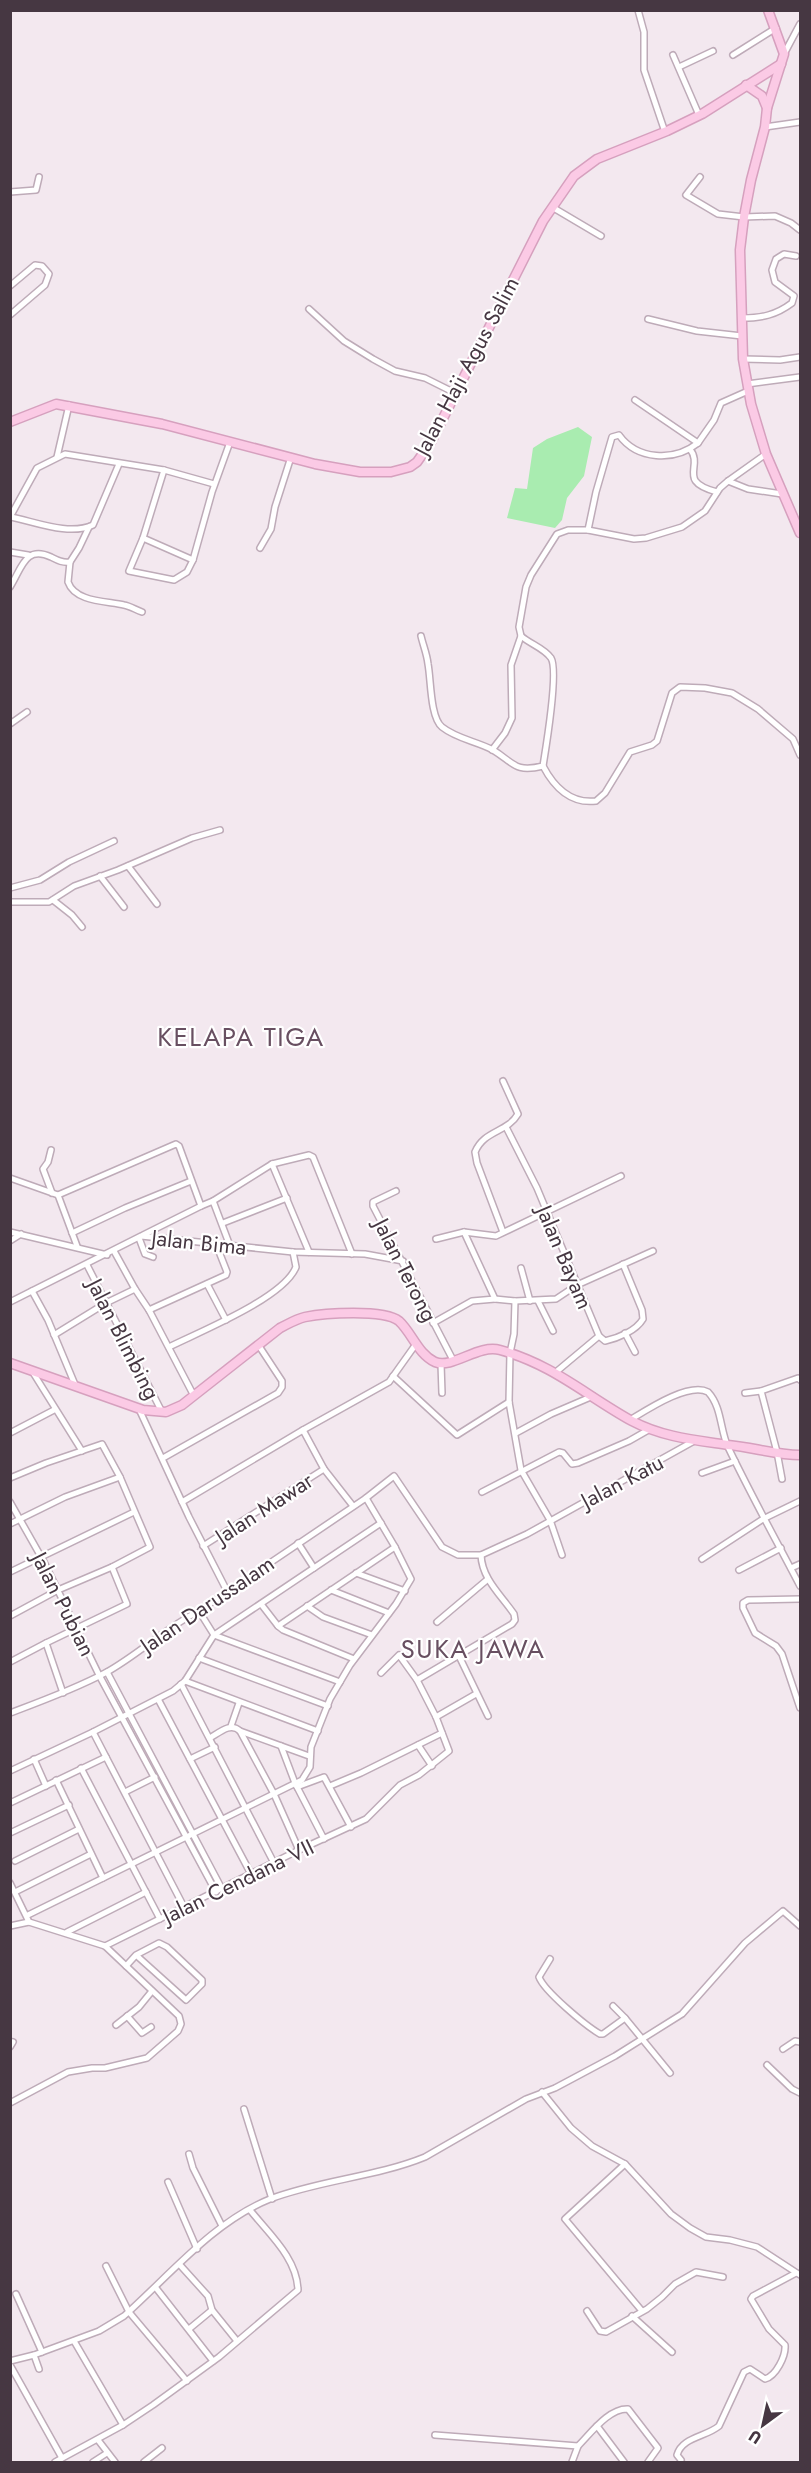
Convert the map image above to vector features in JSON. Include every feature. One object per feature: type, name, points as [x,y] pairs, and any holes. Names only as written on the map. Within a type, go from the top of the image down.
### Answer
[{"type":"street","points":[[638,10],[644,32],[644,70],[665,132]]},
{"type":"street","points":[[768,10],[784,54]]},
{"type":"street","points":[[801,24],[784,54],[767,108],[765,128],[751,180],[740,250],[743,359],[747,387],[766,454],[801,533]]},
{"type":"street","points":[[733,55],[776,28]]},
{"type":"street","points":[[679,67],[713,51]]},
{"type":"street","points":[[673,55],[699,115]]},
{"type":"street","name":"Jalan Haji Agus Salim","points":[[10,422],[47,406],[69,405],[162,424],[343,470],[401,471],[417,462],[424,454],[551,206],[566,185],[586,166],[610,153],[665,132],[699,115],[781,63]]},
{"type":"street","points":[[746,85],[762,96],[767,108]]},
{"type":"street","points":[[765,128],[801,122]]},
{"type":"street","points":[[10,192],[36,190],[39,177]]},
{"type":"street","points":[[700,177],[686,192],[688,198],[712,212],[728,217],[775,216],[785,219],[801,230]]},
{"type":"street","points":[[551,206],[601,236]]},
{"type":"street","points":[[742,318],[767,317],[779,313],[792,303],[794,296],[775,282],[772,270],[776,259],[784,254],[796,256]]},
{"type":"street","points":[[10,286],[35,265],[42,266],[49,274],[45,285],[10,315]]},
{"type":"street","points":[[309,309],[332,331],[373,359],[400,372],[425,378],[455,393]]},
{"type":"street","points":[[648,319],[697,331],[742,336]]},
{"type":"street","points":[[743,359],[780,360],[801,357]]},
{"type":"street","points":[[588,530],[612,436],[619,435],[627,446],[636,452],[650,456],[690,449],[698,443],[714,420],[722,403],[747,387],[801,377]]},
{"type":"street","points":[[635,400],[698,443]]},
{"type":"street","points":[[57,457],[69,405]]},
{"type":"street","points":[[164,470],[143,538],[129,572],[174,580],[187,572],[193,560],[214,484],[230,442]]},
{"type":"street","points":[[690,449],[694,456],[692,470],[695,480],[706,489],[717,492]]},
{"type":"street","points":[[89,527],[63,528],[11,517],[38,468],[57,457],[73,454],[119,464],[164,470],[214,484]]},
{"type":"street","points":[[492,750],[505,733],[512,718],[511,665],[521,636],[519,627],[526,587],[550,544],[561,531],[588,530],[624,539],[646,538],[690,523],[705,511],[717,492],[728,481],[766,454]]},
{"type":"street","points":[[260,548],[271,529],[274,507],[291,457]]},
{"type":"street","points":[[119,464],[96,522],[89,527],[70,562],[68,582],[75,592],[95,600],[128,605],[142,612]]},
{"type":"street","points":[[728,481],[748,489],[782,494]]},
{"type":"street","points":[[143,538],[193,560]]},
{"type":"street","points":[[10,552],[28,555],[40,552],[64,562],[70,562]]},
{"type":"street","points":[[10,587],[28,555]]},
{"type":"street","points":[[421,636],[428,661],[438,723],[466,741],[492,750],[503,760],[520,768],[543,766]]},
{"type":"street","points":[[521,636],[545,651],[553,663],[554,683],[543,766],[551,781],[575,800],[596,801],[605,794],[630,752],[652,746],[657,741],[672,693],[680,687],[689,686],[732,693],[788,734],[797,744],[801,755]]},
{"type":"street","points":[[10,724],[27,711]]},
{"type":"street","points":[[10,902],[40,903],[53,900],[66,889],[128,866],[192,838],[220,830]]},
{"type":"street","points":[[10,888],[40,880],[63,865],[114,841]]},
{"type":"street","points":[[128,866],[157,904]]},
{"type":"street","points":[[100,876],[124,907]]},
{"type":"street","points":[[53,900],[68,911],[82,927]]},
{"type":"street","points":[[503,1081],[518,1114],[506,1127],[486,1136],[475,1152],[503,1232]]},
{"type":"street","name":"Jalan Bayam","points":[[506,1127],[523,1158],[599,1336],[556,1372]]},
{"type":"street","points":[[10,1178],[55,1194],[176,1144],[179,1146],[201,1206]]},
{"type":"street","points":[[51,1150],[48,1162],[43,1168],[77,1246]]},
{"type":"street","points":[[153,1257],[145,1254],[140,1237],[213,1201],[272,1164],[309,1155],[313,1157],[352,1254]]},
{"type":"street","points":[[272,1164],[309,1252]]},
{"type":"street","points":[[436,1239],[464,1232],[490,1236],[503,1232],[621,1176]]},
{"type":"street","points":[[72,1233],[124,1208],[191,1181]]},
{"type":"street","name":"Jalan Terong","points":[[396,1191],[373,1202],[373,1206],[453,1360]]},
{"type":"street","points":[[222,1224],[287,1198]]},
{"type":"street","points":[[213,1201],[230,1246]]},
{"type":"street","points":[[10,1232],[77,1246],[107,1255]]},
{"type":"street","points":[[464,1232],[495,1299]]},
{"type":"street","points":[[10,1241],[21,1234]]},
{"type":"street","name":"Jalan Bima","points":[[10,1302],[140,1237],[293,1252],[352,1254],[403,1261]]},
{"type":"street","points":[[149,1310],[227,1274],[216,1244]]},
{"type":"street","points":[[114,1251],[195,1396]]},
{"type":"street","points":[[433,1323],[472,1301],[556,1299],[577,1285],[653,1251]]},
{"type":"street","points":[[169,1347],[226,1320],[285,1283],[296,1267],[293,1252]]},
{"type":"street","points":[[599,1336],[605,1341],[626,1333],[639,1325],[643,1314],[623,1264]]},
{"type":"street","name":"Jalan Blimbing","points":[[87,1265],[162,1413]]},
{"type":"street","points":[[521,1268],[531,1301]]},
{"type":"street","points":[[207,1284],[226,1320]]},
{"type":"street","points":[[54,1335],[106,1303],[135,1289]]},
{"type":"street","points":[[32,1291],[76,1387]]},
{"type":"street","points":[[514,1301],[509,1402],[521,1470],[550,1520],[562,1555]]},
{"type":"street","points":[[538,1301],[552,1331]]},
{"type":"street","points":[[10,1363],[139,1409],[162,1413],[175,1410],[195,1396],[280,1328],[306,1317],[382,1314],[397,1320],[430,1359],[441,1364],[492,1348],[556,1372],[630,1420],[650,1429],[694,1441],[801,1455]]},
{"type":"street","points":[[626,1333],[635,1352]]},
{"type":"street","points":[[182,1502],[389,1382],[416,1344]]},
{"type":"street","points":[[163,1458],[278,1393],[282,1387],[282,1381],[259,1346]]},
{"type":"street","points":[[441,1364],[442,1393]]},
{"type":"street","points":[[32,1371],[54,1410],[82,1451]]},
{"type":"street","points":[[393,1376],[457,1435],[509,1402]]},
{"type":"street","points":[[745,1393],[761,1391],[798,1378],[801,1380]]},
{"type":"street","points":[[630,1420],[694,1388],[704,1389],[713,1397],[727,1444],[763,1519],[801,1586]]},
{"type":"street","points":[[761,1391],[782,1479]]},
{"type":"street","points":[[516,1433],[593,1395]]},
{"type":"street","points":[[139,1409],[203,1546],[227,1591]]},
{"type":"street","points":[[10,1433],[54,1410]]},
{"type":"street","points":[[482,1492],[559,1452],[563,1452],[572,1464],[578,1463],[629,1441],[650,1429]]},
{"type":"street","points":[[303,1430],[324,1469],[353,1506]]},
{"type":"street","name":"Jalan Katu","points":[[481,1555],[498,1549],[694,1441]]},
{"type":"street","points":[[10,1478],[46,1463],[104,1445],[150,1547],[112,1567],[58,1590],[10,1616]]},
{"type":"street","points":[[702,1473],[735,1461]]},
{"type":"street","name":"Jalan Mawar","points":[[203,1546],[324,1469]]},
{"type":"street","name":"Jalan Darussalam","points":[[10,1713],[63,1693],[107,1672],[179,1621],[199,1611],[366,1498],[394,1476],[442,1547],[458,1555],[481,1555]]},
{"type":"street","points":[[10,1524],[64,1497],[120,1477]]},
{"type":"street","points":[[296,1785],[307,1774],[310,1767],[309,1756],[340,1682],[354,1659],[405,1591],[411,1579],[366,1498]]},
{"type":"street","points":[[702,1559],[763,1519],[801,1501]]},
{"type":"street","name":"Jalan Pubian","points":[[10,1502],[58,1590],[99,1675],[187,1838],[219,1890]]},
{"type":"street","points":[[10,1572],[134,1512]]},
{"type":"street","points":[[10,1770],[129,1714],[183,1683],[214,1635],[381,1523]]},
{"type":"street","points":[[298,1543],[314,1568]]},
{"type":"street","points":[[278,1626],[395,1547]]},
{"type":"street","points":[[739,1570],[781,1548]]},
{"type":"street","points":[[417,1680],[512,1624],[515,1620],[514,1614],[488,1579],[481,1564],[481,1555]]},
{"type":"street","points":[[791,1568],[801,1564]]},
{"type":"street","points":[[10,1662],[128,1602],[112,1567]]},
{"type":"street","points":[[356,1573],[405,1591]]},
{"type":"street","points":[[437,1622],[488,1579]]},
{"type":"street","points":[[331,1590],[389,1613]]},
{"type":"street","points":[[801,1599],[748,1600],[744,1603],[743,1608],[755,1633],[776,1646],[782,1654],[801,1708]]},
{"type":"street","points":[[261,1604],[283,1630],[354,1659]]},
{"type":"street","points":[[307,1606],[323,1617],[372,1635]]},
{"type":"street","points":[[199,1611],[214,1635],[340,1682]]},
{"type":"street","points":[[46,1643],[63,1693]]},
{"type":"street","points":[[381,1673],[399,1655],[417,1680],[436,1717],[449,1750],[432,1766],[418,1744]]},
{"type":"street","points":[[459,1656],[488,1716]]},
{"type":"street","points":[[199,1658],[328,1706]]},
{"type":"street","points":[[107,1672],[193,1835],[219,1890]]},
{"type":"street","points":[[183,1683],[318,1731]]},
{"type":"street","points":[[183,1683],[274,1863]]},
{"type":"street","points":[[436,1717],[476,1694]]},
{"type":"street","points":[[158,1699],[251,1874]]},
{"type":"street","points":[[210,1738],[231,1726],[238,1703]]},
{"type":"street","points":[[231,1726],[240,1731],[274,1794],[298,1850]]},
{"type":"street","points":[[240,1731],[309,1756]]},
{"type":"street","points":[[93,1732],[184,1907]]},
{"type":"street","points":[[330,1785],[361,1773],[442,1733]]},
{"type":"street","points":[[281,1746],[296,1785],[324,1839]]},
{"type":"street","points":[[190,1759],[215,1747]]},
{"type":"street","points":[[10,1803],[106,1757]]},
{"type":"street","points":[[34,1759],[46,1786]]},
{"type":"street","name":"Jalan Cendana VII","points":[[105,1946],[298,1850],[351,1827],[371,1815],[400,1785],[432,1766]]},
{"type":"street","points":[[81,1768],[160,1919]]},
{"type":"street","points":[[125,1792],[161,1774]]},
{"type":"street","points":[[28,1915],[274,1794],[320,1778],[324,1777],[330,1785],[351,1827]]},
{"type":"street","points":[[56,1780],[103,1878]]},
{"type":"street","points":[[10,1833],[69,1805]]},
{"type":"street","points":[[15,1861],[79,1829]]},
{"type":"street","points":[[15,1892],[91,1854]]},
{"type":"street","points":[[10,1883],[28,1915],[29,1922]]},
{"type":"street","points":[[67,1932],[146,1892]]},
{"type":"street","points":[[62,2458],[10,2363],[113,2324],[156,2288],[222,2226],[250,2210],[272,2199],[425,2157],[542,2092],[555,2088],[615,2056],[682,2014],[746,1943],[783,1911],[801,1926]]},
{"type":"street","points":[[10,1926],[29,1922],[67,1932],[105,1946],[181,2019],[178,2031],[147,2058],[105,2068],[68,2072],[10,2103]]},
{"type":"street","points":[[126,1966],[136,1955],[153,1945],[162,1944],[202,1980],[202,1984],[189,2000],[185,2000],[136,1955]]},
{"type":"street","points":[[550,1959],[541,1972],[540,1980],[598,2032],[603,2034],[625,2018]]},
{"type":"street","points":[[116,2025],[139,2007],[152,1991]]},
{"type":"street","points":[[612,2006],[625,2018],[670,2073]]},
{"type":"street","points":[[127,2016],[142,2033],[151,2026]]},
{"type":"street","points":[[783,2049],[795,2041],[801,2042]]},
{"type":"street","points":[[767,2065],[792,2089],[801,2093]]},
{"type":"street","points":[[542,2092],[571,2128],[592,2146],[626,2164],[671,2214],[690,2228],[706,2237],[757,2247],[799,2274]]},
{"type":"street","points":[[244,2109],[272,2199]]},
{"type":"street","points":[[189,2154],[193,2168],[222,2226]]},
{"type":"street","points":[[626,2164],[565,2219],[570,2228],[642,2311]]},
{"type":"street","points":[[168,2182],[197,2249]]},
{"type":"street","points":[[55,2463],[123,2425],[187,2380],[298,2290],[296,2271],[290,2261],[250,2210]]},
{"type":"street","points":[[180,2265],[208,2296],[212,2310],[237,2341]]},
{"type":"street","points":[[106,2266],[129,2312],[187,2380]]},
{"type":"street","points":[[587,2311],[603,2332],[642,2311],[662,2297],[675,2284],[696,2272],[723,2277]]},
{"type":"street","points":[[681,2460],[677,2455],[684,2443],[712,2432],[719,2426],[744,2372],[750,2369],[765,2379],[774,2374],[785,2354],[785,2345],[769,2330],[751,2297],[799,2274]]},
{"type":"street","points":[[156,2288],[213,2361]]},
{"type":"street","points":[[16,2294],[42,2352]]},
{"type":"street","points":[[189,2329],[212,2310]]},
{"type":"street","points":[[632,2316],[672,2352]]},
{"type":"street","points":[[74,2340],[123,2425]]},
{"type":"street","points":[[34,2355],[39,2369]]},
{"type":"street","points":[[572,2463],[578,2446],[597,2426],[620,2409],[628,2409],[658,2448],[648,2463]]},
{"type":"street","points":[[597,2426],[624,2463]]},
{"type":"street","points":[[435,2435],[578,2446]]},
{"type":"street","points":[[98,2440],[115,2463]]},
{"type":"street","points":[[144,2463],[162,2448]]},
{"type":"street","points":[[93,2463],[107,2453]]},
{"type":"shaded area","points":[[578,427],[592,437],[584,476],[567,498],[562,520],[555,528],[507,518],[515,488],[527,489],[533,448],[547,439]]},
{"type":"district","name":"KELAPA TIGA","points":[[241,1037]]},
{"type":"district","name":"SUKA JAWA","points":[[473,1649]]}]
